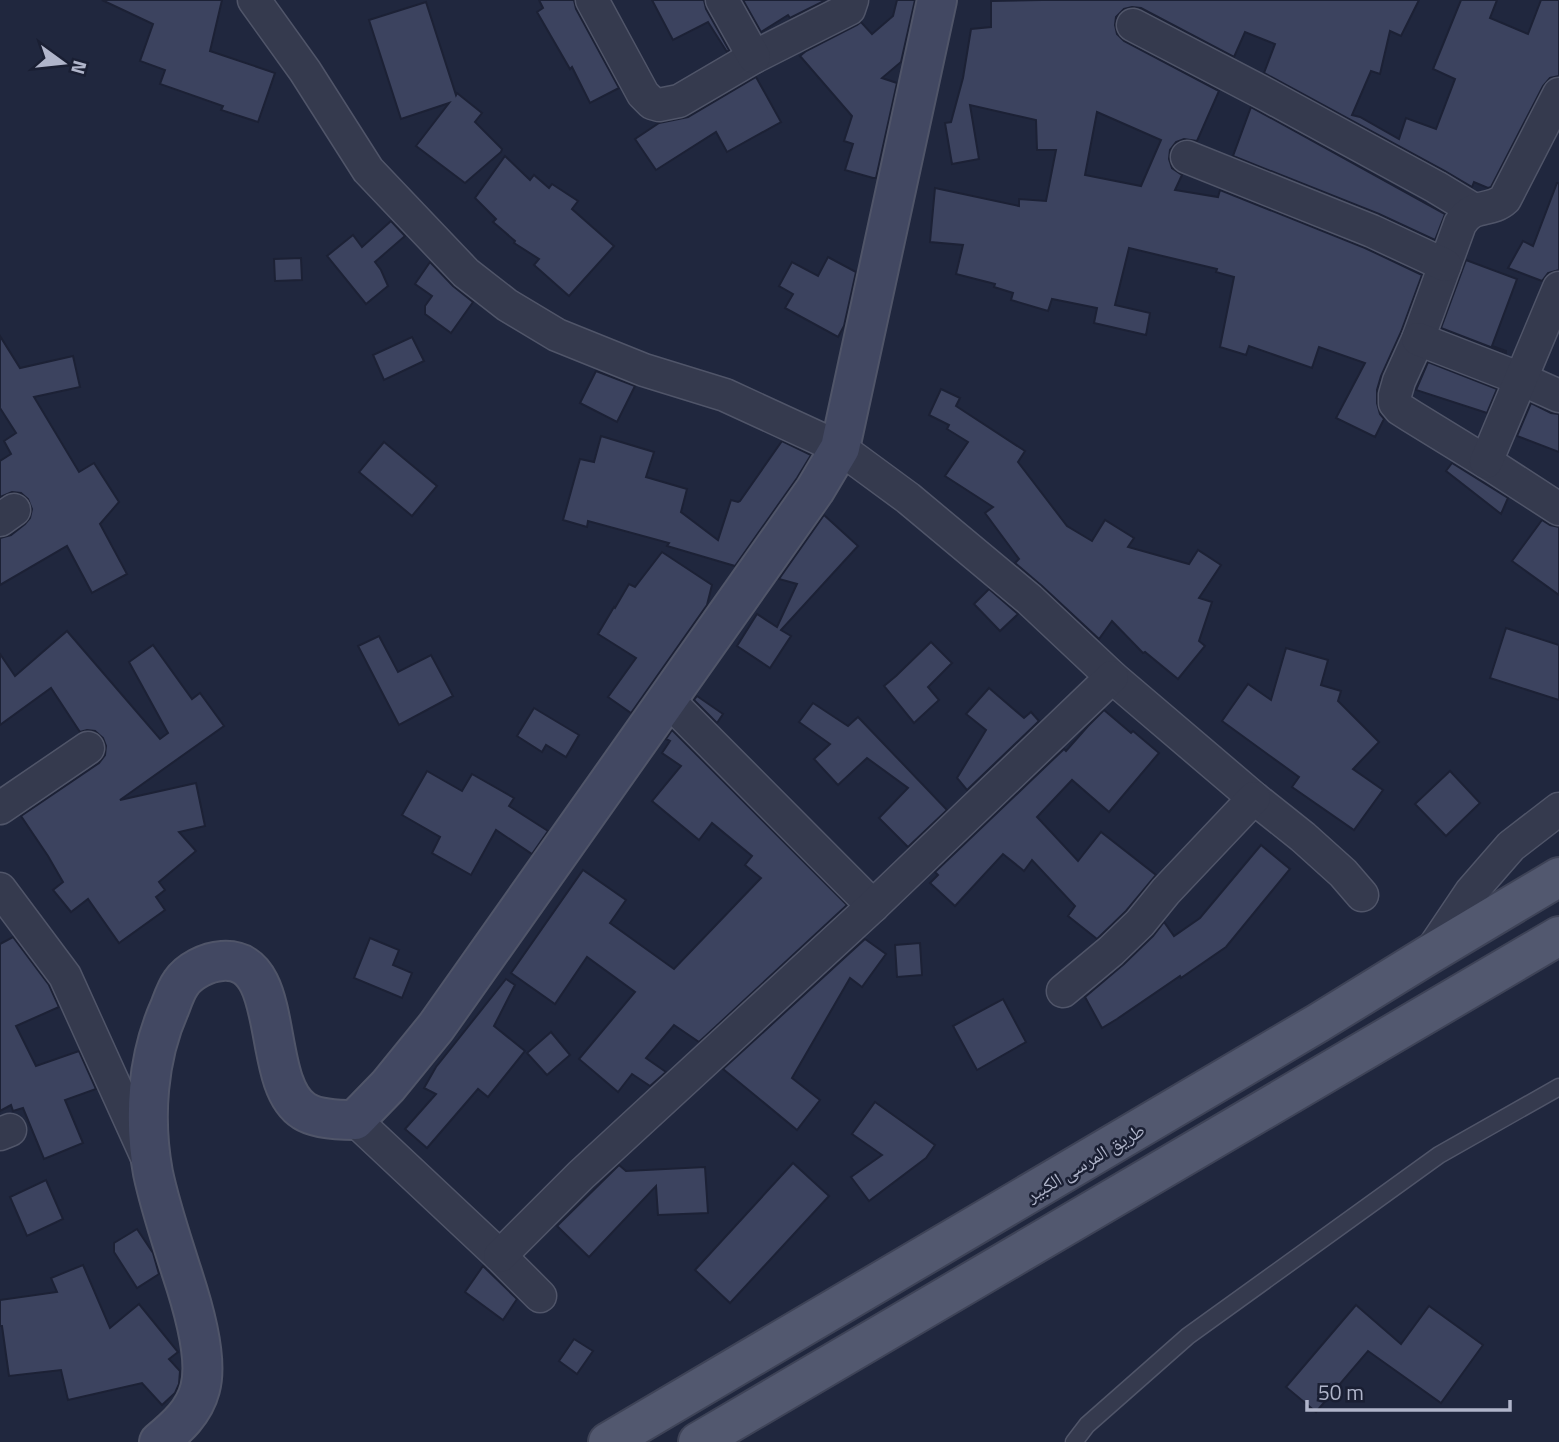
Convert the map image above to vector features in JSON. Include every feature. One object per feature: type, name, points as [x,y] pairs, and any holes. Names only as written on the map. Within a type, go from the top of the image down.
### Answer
[{"type":"main road","points":[[159,1442],[175,1430],[191,1411],[201,1388],[202,1365],[195,1312],[153,1172],[147,1115],[156,1046],[167,1012],[181,982],[199,967],[220,961],[236,961],[248,968],[259,980],[280,1072],[289,1096],[304,1111],[338,1120],[355,1120],[388,1086],[436,1027],[815,490],[840,448],[937,0]]},
{"type":"main road","name":"طريق المرسى الكبير","points":[[608,1442],[1248,1065],[1559,877]]},
{"type":"main road","points":[[698,1442],[1559,936]]},
{"type":"street","points":[[254,0],[305,71],[368,170],[466,273],[497,297],[557,335],[645,370],[725,395],[840,448],[908,498],[1029,599],[1112,677],[1303,837],[1362,895]]},
{"type":"street","points":[[592,0],[643,93],[652,103],[664,105],[679,101],[848,3]]},
{"type":"street","points":[[722,0],[754,57]]},
{"type":"street","points":[[1133,25],[1267,95],[1474,210]]},
{"type":"street","points":[[1559,94],[1505,199],[1497,206],[1474,210],[1465,216],[1460,224],[1394,399],[1397,406],[1559,509]]},
{"type":"street","points":[[1187,157],[1372,231],[1445,265]]},
{"type":"street","points":[[1486,462],[1559,288]]},
{"type":"street","points":[[1418,339],[1559,396]]},
{"type":"street","points":[[500,1256],[581,1175],[873,906],[1112,677]]},
{"type":"street","points":[[667,699],[873,906]]},
{"type":"street","points":[[0,808],[88,748]]},
{"type":"street","points":[[1063,991],[1140,923],[1166,891],[1254,797]]},
{"type":"street","points":[[1430,954],[1471,892],[1511,846],[1559,809]]},
{"type":"street","points":[[0,889],[65,976],[153,1172]]},
{"type":"street","points":[[355,1120],[540,1296]]},
{"type":"lane","points":[[1074,1442],[1087,1425],[1188,1336],[1439,1155],[1559,1087]]},
{"type":"building","points":[[102,0],[222,0],[210,51],[275,73],[258,122],[221,110],[223,106],[160,84],[165,70],[140,61],[153,24]]},
{"type":"building","points":[[539,0],[574,0],[576,9],[619,88],[590,103],[572,67],[570,69],[537,12],[543,8]]},
{"type":"building","points":[[652,0],[704,0],[706,9],[729,50],[727,52],[708,22],[673,40]]},
{"type":"building","points":[[743,0],[826,0],[790,18],[788,15],[761,32]]},
{"type":"building","points":[[897,0],[915,0],[901,62],[882,78],[897,83],[876,178],[873,178],[845,170],[853,144],[844,141],[852,116],[800,56],[861,22],[872,34],[893,16]]},
{"type":"building","points":[[1419,0],[1401,36],[1390,31],[1380,74],[1371,71],[1352,115],[1399,139],[1406,118],[1436,129],[1455,79],[1433,69],[1461,0],[1497,0],[1490,18],[1528,34],[1541,0],[1559,0],[1559,76],[1550,78],[1543,86],[1491,187],[1488,188],[1474,182],[1472,187],[1264,73],[1275,44],[1245,32],[1234,57],[1141,8],[1124,9],[1116,17],[1117,34],[1124,41],[1219,91],[1197,141],[1184,139],[1176,142],[1170,150],[1172,168],[1182,175],[1175,190],[1218,197],[1220,190],[1365,248],[1422,275],[1381,376],[1377,403],[1384,419],[1375,437],[1336,418],[1365,363],[1319,347],[1312,368],[1249,346],[1246,355],[1220,347],[1234,277],[1216,272],[1217,269],[1129,248],[1115,305],[1150,313],[1146,335],[1094,323],[1097,308],[1052,299],[1048,311],[1011,300],[1013,293],[994,287],[995,284],[956,274],[963,245],[930,242],[935,188],[1019,206],[1019,199],[1046,201],[1056,150],[1037,150],[1036,120],[970,105],[979,159],[952,164],[945,123],[951,122],[963,78],[971,29],[991,27],[991,1]],"holes":[[[1097,112],[1161,140],[1141,186],[1085,175]]]},
{"type":"building","points":[[426,2],[456,95],[457,93],[482,113],[475,122],[502,149],[465,183],[416,146],[449,103],[401,119],[369,20]]},
{"type":"building","points":[[756,77],[781,122],[727,152],[716,132],[656,170],[635,139],[659,123],[688,117]]},
{"type":"building","points":[[1251,107],[1445,214],[1435,240],[1379,214],[1233,156]]},
{"type":"building","points":[[505,156],[530,180],[534,175],[549,188],[552,184],[578,201],[572,209],[614,246],[569,296],[534,265],[539,259],[514,243],[515,241],[493,222],[496,219],[475,198]]},
{"type":"building","points":[[1557,183],[1559,270],[1548,273],[1542,281],[1508,268],[1523,241],[1533,246]]},
{"type":"building","points":[[391,221],[405,236],[375,262],[388,286],[366,304],[327,256],[353,235],[362,247]]},
{"type":"building","points":[[828,257],[856,272],[844,326],[838,337],[785,308],[793,294],[779,286],[792,262],[818,276]]},
{"type":"building","points":[[301,258],[302,280],[275,281],[274,259]]},
{"type":"building","points":[[1466,260],[1517,279],[1492,346],[1506,353],[1441,328]]},
{"type":"building","points":[[430,262],[473,302],[451,333],[425,314],[425,306],[432,296],[415,284]]},
{"type":"building","points":[[0,336],[20,368],[73,356],[80,387],[34,397],[79,472],[94,463],[119,502],[100,524],[127,574],[92,593],[67,546],[0,585],[0,538],[11,535],[25,524],[32,509],[28,499],[21,493],[12,492],[0,497],[0,461],[11,454],[4,441],[16,433],[0,408]]},
{"type":"building","points":[[412,337],[424,361],[384,380],[373,355]]},
{"type":"building","points":[[1428,362],[1497,389],[1487,413],[1416,390]]},
{"type":"building","points":[[596,371],[635,386],[617,422],[580,403]]},
{"type":"building","points":[[941,389],[960,398],[956,406],[1025,451],[1018,462],[1067,526],[1092,541],[1105,520],[1134,538],[1128,547],[1189,564],[1198,550],[1221,565],[1199,598],[1212,602],[1199,641],[1205,646],[1178,679],[1143,653],[1112,621],[1099,639],[1015,563],[1019,559],[985,513],[993,507],[945,476],[968,442],[947,429],[949,425],[929,415]]},
{"type":"building","points":[[1531,403],[1559,414],[1559,452],[1517,436]]},
{"type":"building","points":[[601,436],[654,452],[646,477],[687,489],[681,512],[718,540],[731,500],[740,501],[782,441],[811,455],[735,566],[667,546],[669,543],[588,521],[587,527],[563,520],[580,459],[594,462]]},
{"type":"building","points":[[384,442],[437,486],[412,516],[359,472]]},
{"type":"building","points":[[1452,463],[1508,498],[1501,514],[1446,471]]},
{"type":"building","points":[[824,515],[858,546],[781,630],[791,636],[770,668],[737,646],[757,614],[777,627],[797,584],[779,579]]},
{"type":"building","points":[[1542,520],[1559,527],[1559,595],[1512,561]]},
{"type":"building","points":[[662,552],[712,585],[707,605],[631,713],[608,697],[636,658],[598,634],[629,584],[635,587]]},
{"type":"building","points":[[989,589],[1018,614],[1000,631],[974,604]]},
{"type":"building","points":[[1506,628],[1559,645],[1559,700],[1490,678]]},
{"type":"building","points":[[67,631],[160,739],[168,733],[129,662],[153,645],[192,699],[200,693],[224,726],[120,800],[196,783],[205,826],[179,832],[196,851],[159,882],[165,890],[156,897],[165,910],[119,943],[88,899],[71,912],[53,890],[63,882],[21,816],[99,763],[105,755],[103,738],[95,731],[80,732],[51,688],[0,725],[0,654],[15,676]]},
{"type":"building","points":[[379,636],[398,672],[431,655],[453,696],[399,725],[358,646]]},
{"type":"building","points":[[931,642],[952,663],[928,687],[939,700],[914,723],[884,686]]},
{"type":"building","points":[[1286,648],[1328,660],[1321,685],[1341,691],[1338,701],[1379,742],[1353,769],[1383,790],[1354,830],[1292,787],[1299,777],[1222,721],[1248,684],[1271,700]]},
{"type":"building","points":[[989,688],[1024,718],[1031,712],[1039,721],[967,790],[957,778],[986,730],[966,714]]},
{"type":"building","points":[[697,696],[723,714],[717,723],[694,700]]},
{"type":"building","points":[[813,703],[848,726],[858,717],[947,810],[908,847],[879,818],[908,788],[867,758],[838,785],[814,759],[830,744],[799,722]]},
{"type":"building","points":[[534,708],[579,735],[566,757],[546,745],[542,752],[517,736]]},
{"type":"building","points":[[1104,710],[1159,753],[1109,812],[1072,780],[1037,817],[1078,861],[1101,832],[1156,875],[1126,911],[1097,939],[1068,916],[1075,906],[1032,860],[1024,871],[1003,854],[955,906],[930,883],[938,875],[935,872],[1064,749],[1066,751]]},
{"type":"building","points":[[672,730],[847,905],[699,1042],[674,1025],[646,1058],[666,1072],[650,1086],[632,1074],[618,1092],[579,1059],[635,992],[587,957],[555,1004],[511,973],[583,870],[626,900],[610,923],[674,969],[761,878],[745,865],[752,856],[712,823],[699,840],[652,801],[681,766],[662,753],[670,741],[666,739]]},
{"type":"building","points":[[427,771],[462,791],[472,774],[514,798],[509,806],[548,831],[532,854],[496,830],[471,875],[432,853],[440,837],[402,815]]},
{"type":"building","points":[[1450,771],[1480,803],[1446,836],[1415,804]]},
{"type":"building","points":[[1261,845],[1290,869],[1226,947],[1102,1028],[1085,997],[1124,964],[1164,922],[1174,936],[1200,918]]},
{"type":"building","points":[[13,937],[49,985],[59,1007],[16,1026],[36,1066],[79,1051],[96,1089],[65,1100],[83,1143],[44,1159],[23,1108],[13,1111],[11,1105],[0,1111],[0,944]]},
{"type":"building","points":[[370,938],[399,950],[393,965],[412,973],[402,998],[354,978]]},
{"type":"building","points":[[865,939],[886,954],[862,987],[850,978],[792,1078],[820,1100],[797,1130],[723,1069]]},
{"type":"building","points":[[920,943],[922,975],[897,977],[895,945]]},
{"type":"building","points":[[506,979],[515,985],[494,1026],[525,1051],[488,1097],[478,1089],[427,1148],[405,1129],[436,1094],[424,1088],[436,1067]]},
{"type":"building","points":[[1003,999],[1026,1042],[977,1070],[953,1026]]},
{"type":"building","points":[[551,1032],[570,1055],[547,1075],[527,1053]]},
{"type":"building","points":[[875,1102],[935,1145],[926,1158],[869,1201],[851,1177],[882,1155],[852,1134]]},
{"type":"building","points":[[793,1163],[829,1196],[730,1303],[695,1270]]},
{"type":"building","points":[[619,1165],[626,1171],[705,1167],[708,1213],[658,1215],[656,1186],[589,1257],[557,1226]]},
{"type":"building","points":[[46,1180],[63,1219],[27,1236],[10,1197]]},
{"type":"building","points":[[137,1229],[153,1253],[159,1274],[137,1288],[114,1252],[114,1243]]},
{"type":"building","points":[[83,1265],[110,1328],[139,1304],[178,1352],[169,1359],[180,1371],[179,1384],[175,1393],[162,1405],[142,1383],[68,1400],[61,1370],[9,1376],[0,1326],[0,1300],[57,1292],[51,1278]]},
{"type":"building","points":[[483,1266],[517,1299],[503,1320],[465,1292]]},
{"type":"building","points":[[1356,1305],[1401,1344],[1429,1306],[1483,1345],[1441,1403],[1368,1351],[1316,1412],[1286,1387]]},
{"type":"building","points":[[574,1339],[593,1351],[577,1374],[559,1361]]}]
